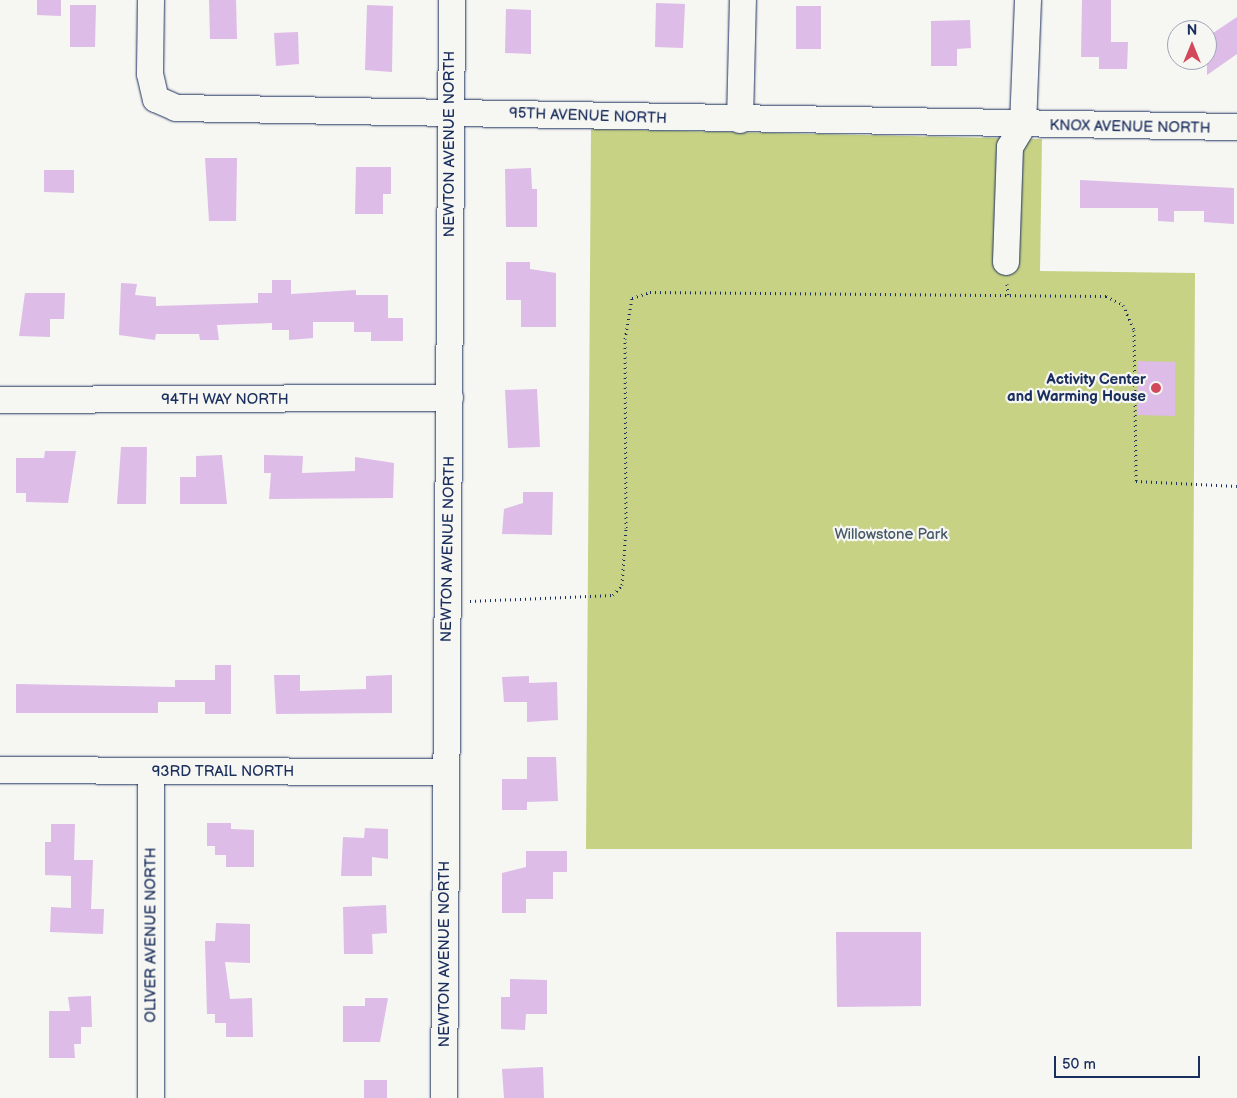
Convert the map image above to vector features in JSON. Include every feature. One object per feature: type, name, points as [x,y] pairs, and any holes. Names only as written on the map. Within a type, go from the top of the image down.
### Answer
[{"type":"street","name":"95TH AVENUE NORTH","points":[[151,0],[150,74],[156,98],[176,108],[449,111],[740,120],[1023,125]]},
{"type":"street","name":"NEWTON AVENUE NORTH","points":[[444,1098],[450,398],[449,111],[452,0]]},
{"type":"street","points":[[740,120],[743,0]]},
{"type":"street","points":[[1006,262],[1010,146],[1023,125],[1028,0]]},
{"type":"street","name":"KNOX AVENUE NORTH","points":[[1023,125],[1237,127]]},
{"type":"street","name":"94TH WAY NORTH","points":[[0,400],[450,398]]},
{"type":"street","name":"93RD TRAIL NORTH","points":[[0,770],[151,773],[446,772]]},
{"type":"street","name":"OLIVER AVENUE NORTH","points":[[151,773],[151,1098]]},
{"type":"path","points":[[447,602],[613,595],[622,585],[626,528],[625,339],[632,298],[650,292],[1106,296],[1123,305],[1134,330],[1133,417],[1136,481],[1178,480],[1237,486]]},
{"type":"green space","name":"Willowstone Park","points":[[591,129],[1042,139],[1040,271],[1195,273],[1192,849],[586,849]]},
{"type":"building","points":[[37,0],[61,0],[61,16],[37,15]]},
{"type":"building","points":[[209,0],[236,0],[237,39],[210,39]]},
{"type":"building","points":[[1082,0],[1111,0],[1111,42],[1128,42],[1127,69],[1099,69],[1099,57],[1081,57]]},
{"type":"building","points":[[656,3],[685,4],[683,48],[655,47]]},
{"type":"building","points":[[70,5],[96,5],[95,47],[70,47]]},
{"type":"building","points":[[367,5],[393,6],[392,72],[365,70]]},
{"type":"building","points":[[796,6],[821,6],[821,49],[796,49]]},
{"type":"building","points":[[506,9],[531,10],[531,54],[505,53]]},
{"type":"building","points":[[1237,17],[1237,54],[1217,68],[1217,30]]},
{"type":"building","points":[[970,20],[971,48],[957,49],[957,66],[931,66],[931,21]]},
{"type":"building","points":[[298,32],[299,64],[276,66],[274,33]]},
{"type":"building","points":[[1207,70],[1214,70],[1207,75]]},
{"type":"building","points":[[205,158],[237,158],[236,221],[209,221]]},
{"type":"building","points":[[356,167],[391,167],[391,194],[383,194],[383,214],[355,214]]},
{"type":"building","points":[[531,168],[532,189],[537,189],[537,227],[506,227],[505,169]]},
{"type":"building","points":[[44,170],[74,170],[74,193],[44,192]]},
{"type":"building","points":[[1080,180],[1234,188],[1234,224],[1204,222],[1204,211],[1174,211],[1174,222],[1158,221],[1158,208],[1080,208]]},
{"type":"building","points":[[506,262],[530,262],[530,269],[556,273],[556,327],[521,327],[521,300],[506,300]]},
{"type":"building","points":[[272,280],[291,280],[291,294],[356,290],[356,295],[388,295],[388,318],[403,318],[403,341],[371,341],[371,332],[354,332],[354,322],[313,322],[313,338],[289,340],[289,330],[272,330],[272,323],[217,325],[219,340],[200,340],[199,334],[156,334],[155,340],[119,335],[121,283],[137,284],[135,295],[156,297],[156,306],[258,303],[258,293],[272,293]]},
{"type":"building","points":[[25,293],[65,293],[64,319],[50,319],[50,337],[19,336]]},
{"type":"building","name":"Activity Center and Warming House","points":[[1138,361],[1175,362],[1175,416],[1137,415]]},
{"type":"building","points":[[537,389],[540,447],[508,448],[505,390]]},
{"type":"building","points":[[121,447],[147,447],[146,504],[117,504]]},
{"type":"building","points":[[45,451],[76,451],[68,503],[26,502],[26,493],[16,493],[16,458],[44,458]]},
{"type":"building","points":[[222,455],[227,504],[180,504],[180,477],[196,477],[196,456]]},
{"type":"building","points":[[264,455],[303,456],[302,473],[355,471],[355,457],[394,463],[393,498],[269,499],[271,473],[264,473]]},
{"type":"building","points":[[523,492],[553,492],[552,535],[502,534],[504,509],[523,503]]},
{"type":"building","points":[[215,665],[231,665],[231,714],[205,714],[205,702],[158,702],[158,713],[16,713],[16,684],[175,687],[175,680],[215,680]]},
{"type":"building","points":[[274,675],[300,675],[300,691],[366,689],[366,676],[392,675],[392,713],[276,714]]},
{"type":"building","points":[[529,676],[529,683],[557,682],[558,720],[527,722],[527,702],[504,702],[502,677]]},
{"type":"building","points":[[527,757],[556,757],[558,801],[527,802],[527,810],[502,810],[502,779],[527,779]]},
{"type":"building","points":[[207,823],[231,823],[231,829],[254,830],[254,867],[226,867],[226,855],[215,855],[215,846],[207,846]]},
{"type":"building","points":[[51,824],[75,824],[74,860],[93,860],[91,909],[104,909],[103,934],[50,932],[51,907],[71,908],[71,876],[45,875],[45,842],[51,842]]},
{"type":"building","points":[[365,828],[388,829],[388,859],[372,857],[372,876],[341,876],[343,837],[364,838]]},
{"type":"building","points":[[526,851],[567,851],[567,872],[553,872],[553,899],[526,899],[526,913],[502,913],[502,873],[526,867]]},
{"type":"building","points":[[386,905],[387,933],[372,934],[373,954],[344,954],[343,907]]},
{"type":"building","points":[[216,923],[250,924],[250,963],[225,962],[230,999],[252,998],[253,1037],[226,1037],[226,1023],[215,1023],[215,1014],[207,1014],[205,941],[215,941]]},
{"type":"building","points":[[836,932],[921,932],[921,1006],[837,1007]]},
{"type":"building","points":[[510,979],[547,980],[547,1014],[526,1014],[525,1030],[501,1029],[501,997],[510,997]]},
{"type":"building","points":[[91,996],[92,1027],[81,1027],[81,1044],[74,1044],[75,1058],[49,1058],[49,1011],[70,1011],[68,997]]},
{"type":"building","points":[[365,998],[388,998],[380,1042],[343,1042],[343,1006],[365,1006]]},
{"type":"building","points":[[543,1067],[544,1098],[504,1098],[502,1069]]},
{"type":"building","points":[[364,1080],[387,1080],[387,1098],[364,1098]]},
{"type":"place","name":"Activity Center and Warming House","points":[[1156,388]]}]
